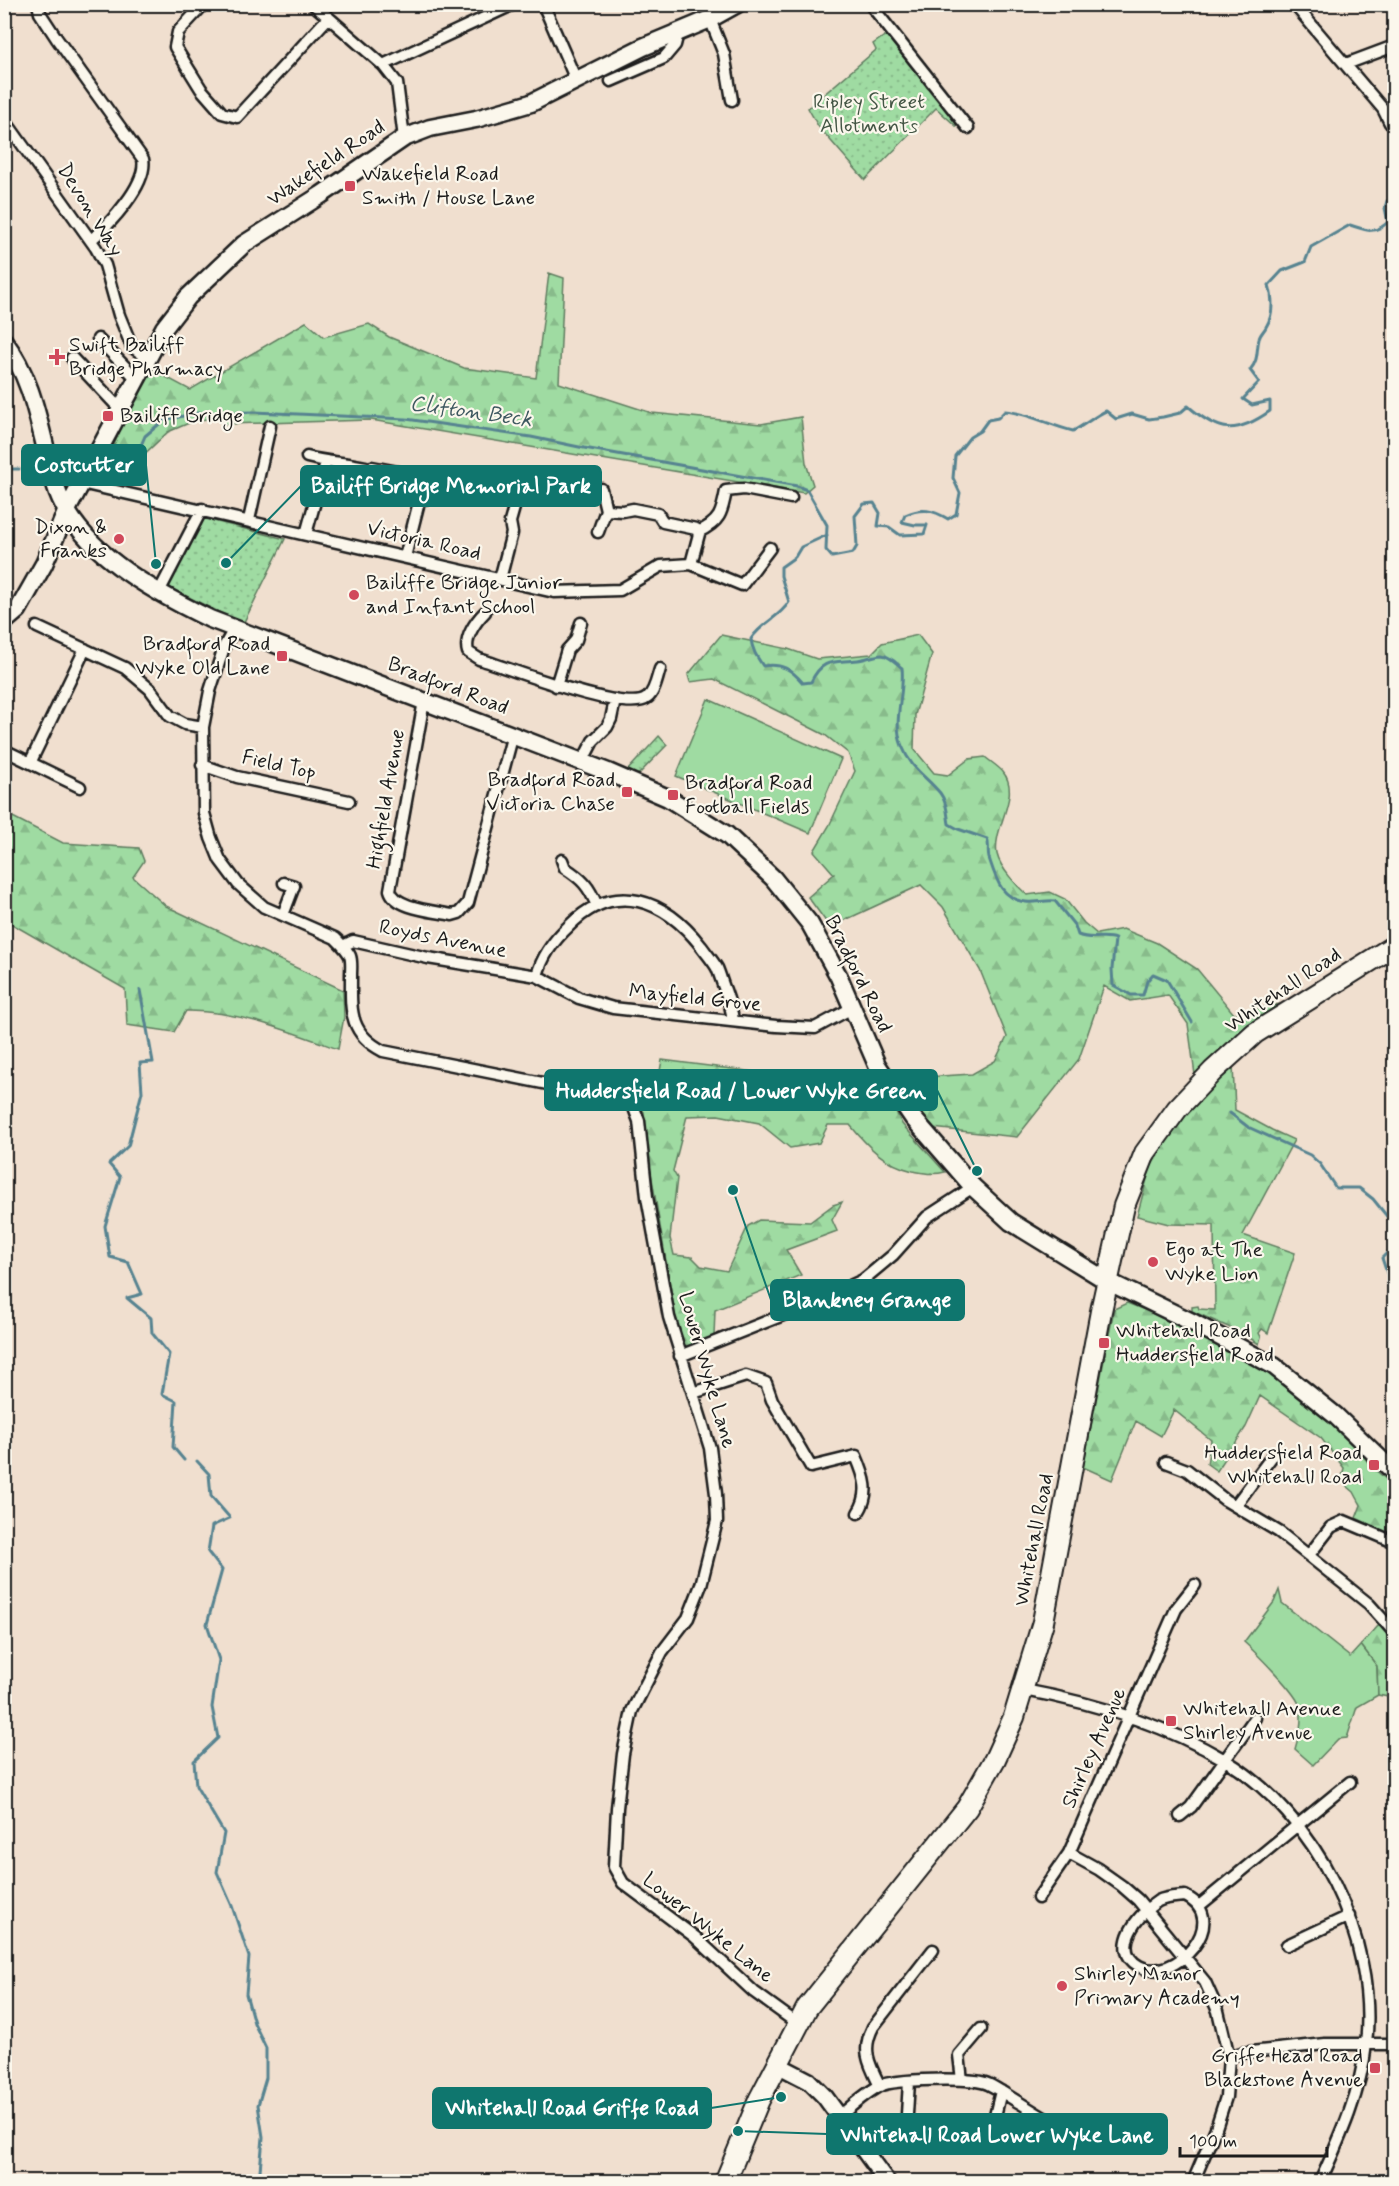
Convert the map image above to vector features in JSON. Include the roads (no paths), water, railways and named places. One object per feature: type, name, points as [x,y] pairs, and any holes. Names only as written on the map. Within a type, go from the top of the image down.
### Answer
[{"type":"highway","name":"Whitehall Road","points":[[725,2181],[759,2100],[807,2008],[967,1808],[1014,1717],[1043,1622],[1107,1281],[1124,1206],[1145,1153],[1178,1109],[1213,1071],[1255,1033],[1395,946]]},
{"type":"main road","name":"Wakefield Road","points":[[4,622],[18,610],[44,564],[66,512],[164,328],[188,297],[243,244],[404,138],[430,128],[476,119],[531,103],[643,46],[710,19],[737,4]]},
{"type":"main road","name":"Bradford Road","points":[[4,341],[23,370],[30,387],[50,465],[66,512],[97,547],[141,583],[170,600],[234,629],[513,734],[668,798],[727,835],[773,878],[810,924],[839,977],[877,1065],[913,1118],[973,1187],[1011,1221],[1107,1281],[1194,1323],[1274,1366],[1336,1416],[1395,1472]]},
{"type":"main road","points":[[50,465],[57,473],[72,478],[85,476]]},
{"type":"street","points":[[38,4],[40,13],[57,39],[143,159],[141,179],[115,217],[91,240]]},
{"type":"street","points":[[204,4],[178,32],[175,47],[201,89],[222,113],[237,117],[328,18]]},
{"type":"street","points":[[313,4],[383,65],[397,83],[404,138]]},
{"type":"street","points":[[383,65],[514,4]]},
{"type":"street","points":[[543,4],[576,80]]},
{"type":"street","points":[[870,4],[968,128]]},
{"type":"street","points":[[1294,4],[1383,109],[1390,123]]},
{"type":"street","points":[[710,19],[724,54],[732,100]]},
{"type":"street","points":[[611,81],[664,58],[675,45],[678,33]]},
{"type":"street","points":[[1346,64],[1395,46]]},
{"type":"street","name":"Devon Way","points":[[4,119],[91,240],[105,265],[119,315],[132,347],[147,357]]},
{"type":"street","points":[[98,339],[136,378]]},
{"type":"street","points":[[72,358],[120,409]]},
{"type":"street","points":[[249,520],[270,426]]},
{"type":"street","points":[[307,457],[326,462],[409,474],[417,478],[427,477],[432,481],[434,488],[432,494],[427,498],[420,498],[412,491],[412,484],[417,478]]},
{"type":"street","points":[[306,534],[326,462]]},
{"type":"street","name":"Victoria Road","points":[[85,476],[202,509],[554,592],[620,590],[661,566],[691,564],[742,585],[770,548]]},
{"type":"street","points":[[432,481],[442,478],[479,484]]},
{"type":"street","points":[[500,486],[532,490]]},
{"type":"street","points":[[598,532],[606,510],[601,489]]},
{"type":"street","points":[[698,532],[711,526],[721,515],[726,491],[744,489],[791,498]]},
{"type":"street","points":[[500,579],[512,533],[510,522],[519,490]]},
{"type":"street","points":[[405,557],[420,498]]},
{"type":"street","points":[[159,592],[202,509]]},
{"type":"street","points":[[606,510],[633,509],[658,514],[663,522],[696,529],[698,532]]},
{"type":"street","points":[[691,564],[698,532]]},
{"type":"street","points":[[485,612],[475,622],[466,644],[468,652],[479,659],[556,686],[615,700],[641,701],[649,697],[660,669]]},
{"type":"street","points":[[556,686],[567,650],[576,640],[580,623]]},
{"type":"street","points":[[37,627],[125,668],[150,689],[170,716],[185,724],[203,727]]},
{"type":"street","points":[[234,629],[224,647],[210,692],[203,727],[204,813],[211,838],[220,860],[238,884],[264,907],[335,938],[343,946]]},
{"type":"street","points":[[31,761],[85,650]]},
{"type":"street","points":[[582,762],[593,741],[607,728],[615,700]]},
{"type":"street","name":"Highfield Avenue","points":[[424,701],[390,890],[392,896],[404,904],[452,915],[459,913],[468,903],[513,734]]},
{"type":"street","points":[[4,750],[31,761],[80,787]]},
{"type":"street","name":"Field Top","points":[[202,765],[237,777],[349,801]]},
{"type":"street","points":[[562,860],[565,867],[581,878],[597,906]]},
{"type":"street","points":[[283,915],[294,886]]},
{"type":"street","points":[[537,976],[541,961],[560,935],[577,918],[597,906],[616,899],[646,902],[672,916],[691,934],[717,967],[732,1011],[733,1021]]},
{"type":"street","name":"Royds Avenue","points":[[343,946],[353,941],[428,958],[537,976]]},
{"type":"street","name":"Lower Wyke Lane","points":[[343,946],[351,957],[351,1014],[356,1027],[372,1045],[383,1051],[617,1098],[628,1102],[634,1108],[639,1120],[647,1197],[669,1317],[710,1448],[717,1521],[701,1586],[688,1618],[662,1652],[632,1711],[623,1754],[616,1808],[614,1867],[623,1883],[695,1937],[754,1992],[798,2024]]},
{"type":"street","name":"Mayfield Grove","points":[[537,976],[579,998],[613,1008],[733,1021],[815,1028],[852,1008]]},
{"type":"street","points":[[680,1356],[811,1304],[863,1280],[893,1255],[927,1217],[973,1187]]},
{"type":"street","points":[[693,1393],[746,1376],[766,1383],[772,1400],[811,1467],[856,1456],[866,1479],[865,1503],[858,1513]]},
{"type":"street","points":[[1235,1506],[1273,1455]]},
{"type":"street","points":[[1166,1462],[1187,1470],[1235,1506],[1261,1520],[1309,1555],[1369,1604],[1395,1632]]},
{"type":"street","points":[[1309,1555],[1331,1527],[1344,1521],[1395,1542]]},
{"type":"street","name":"Shirley Avenue","points":[[1038,1898],[1069,1853],[1176,1610],[1195,1585]]},
{"type":"street","points":[[1024,1690],[1065,1698],[1130,1717],[1185,1738],[1226,1761],[1263,1791],[1297,1827],[1340,1892],[1357,1942],[1366,1992],[1366,2043],[1355,2094],[1320,2181]]},
{"type":"street","points":[[1180,1816],[1191,1807],[1255,1718]]},
{"type":"street","points":[[1199,1906],[1350,1782]]},
{"type":"street","points":[[1069,1853],[1122,1886],[1147,1910],[1205,1982],[1218,2011],[1229,2057],[1226,2097],[1216,2128],[1192,2181]]},
{"type":"street","points":[[1185,1896],[1196,1901],[1203,1911],[1203,1930],[1198,1942],[1185,1956],[1164,1968],[1151,1970],[1139,1967],[1128,1955],[1128,1936],[1134,1921],[1147,1910],[1160,1900],[1185,1896]]},
{"type":"street","points":[[1287,1945],[1349,1916]]},
{"type":"street","points":[[880,2086],[867,2054],[869,2035],[933,1950]]},
{"type":"street","points":[[962,2080],[959,2055],[981,2029]]},
{"type":"street","points":[[1229,2057],[1241,2053],[1325,2044],[1395,2044]]},
{"type":"street","points":[[778,2064],[808,2081],[825,2097],[887,2181]]},
{"type":"street","points":[[839,2117],[850,2106],[880,2086],[909,2082],[962,2080],[984,2083],[1001,2091],[1088,2142]]},
{"type":"street","points":[[907,2114],[909,2082]]},
{"type":"street","points":[[989,2141],[1001,2091]]},
{"type":"waterway","points":[[101,473],[124,468],[136,457],[145,436],[164,420],[198,413],[254,412],[406,419],[531,437],[797,486],[807,490],[827,525],[826,550],[832,557],[853,553],[857,546],[855,516],[864,504],[874,503],[880,513],[878,526],[889,527],[900,535],[924,534],[927,525],[902,522],[905,515],[927,511],[948,519],[956,514],[960,493],[953,478],[955,456],[988,420],[998,418],[1005,411],[1022,414],[1073,431],[1106,411],[1116,419],[1132,414],[1149,419],[1180,413],[1188,406],[1209,422],[1228,428],[1258,419],[1270,411],[1270,401],[1252,405],[1243,399],[1259,382],[1250,370],[1256,359],[1260,337],[1272,312],[1269,285],[1282,271],[1305,262],[1311,247],[1350,225],[1370,230],[1383,226],[1388,222],[1385,208],[1387,201],[1394,198]]},
{"type":"waterway","name":"Clifton Beck","points":[[4,469],[19,469]]},
{"type":"waterway","name":"Clifton Beck","points":[[28,469],[37,469]]},
{"type":"waterway","points":[[827,535],[801,547],[795,557],[781,567],[781,576],[789,602],[751,639],[763,666],[776,665],[786,668],[803,683],[811,682],[820,668],[830,663],[882,655],[895,662],[902,668],[898,717],[902,746],[914,766],[942,796],[949,824],[987,839],[988,855],[997,880],[1005,892],[1011,897],[1026,902],[1055,901],[1075,926],[1078,935],[1115,939],[1113,985],[1131,995],[1143,995],[1147,981],[1153,974],[1167,980],[1192,1022]]},
{"type":"waterway","points":[[140,990],[153,1062],[140,1063],[142,1092],[128,1146],[109,1164],[120,1177],[105,1226],[110,1257],[128,1262],[142,1294],[127,1298],[151,1318],[152,1333],[169,1354],[162,1394],[176,1401],[173,1447],[184,1460]]},
{"type":"waterway","points":[[1230,1113],[1248,1127],[1310,1155],[1320,1164],[1336,1188],[1359,1188],[1373,1199],[1394,1225]]},
{"type":"waterway","points":[[1394,1246],[1382,1258],[1388,1276],[1394,1282]]},
{"type":"waterway","points":[[197,1461],[209,1474],[211,1496],[230,1518],[212,1526],[208,1552],[222,1570],[207,1624],[219,1660],[212,1707],[218,1738],[194,1761],[196,1786],[224,1833],[217,1872],[232,1906],[249,1957],[246,1994],[254,2023],[266,2048],[266,2078],[258,2105],[263,2137],[259,2182]]},
{"type":"place","name":"Wakefield Road Smith / House Lane","points":[[350,186]]},
{"type":"place","name":"Swift Bailiff Bridge Pharmacy","points":[[57,357]]},
{"type":"place","name":"Bailiff Bridge","points":[[108,416]]},
{"type":"place","name":"Dixon & Franks","points":[[119,539]]},
{"type":"place","name":"Bailiff Bridge Memorial Park","points":[[226,563]]},
{"type":"place","name":"Costcutter","points":[[156,564]]},
{"type":"place","name":"Bailiffe Bridge Junior and Infant School","points":[[354,595]]},
{"type":"place","name":"Bradford Road Wyke Old Lane","points":[[282,656]]},
{"type":"place","name":"Bradford Road Victoria Chase","points":[[627,792]]},
{"type":"place","name":"Bradford Road Football Fields","points":[[673,795]]},
{"type":"place","name":"Huddersfield Road / Lower Wyke Green","points":[[977,1171]]},
{"type":"place","name":"Blankney Grange","points":[[733,1190]]},
{"type":"place","name":"Ego at The Wyke Lion","points":[[1153,1262]]},
{"type":"place","name":"Whitehall Road Huddersfield Road","points":[[1104,1343]]},
{"type":"place","name":"Huddersfield Road Whitehall Road","points":[[1374,1465]]},
{"type":"place","name":"Whitehall Avenue Shirley Avenue","points":[[1171,1721]]},
{"type":"place","name":"Shirley Manor Primary Academy","points":[[1062,1986]]},
{"type":"place","name":"Griffe Head Road Blackstone Avenue","points":[[1375,2068]]},
{"type":"place","name":"Whitehall Road Griffe Road","points":[[781,2097]]},
{"type":"place","name":"Whitehall Road Lower Wyke Lane","points":[[738,2131]]},
{"type":"park label","name":"Ripley Street Allotments","points":[[869,114]]}]
